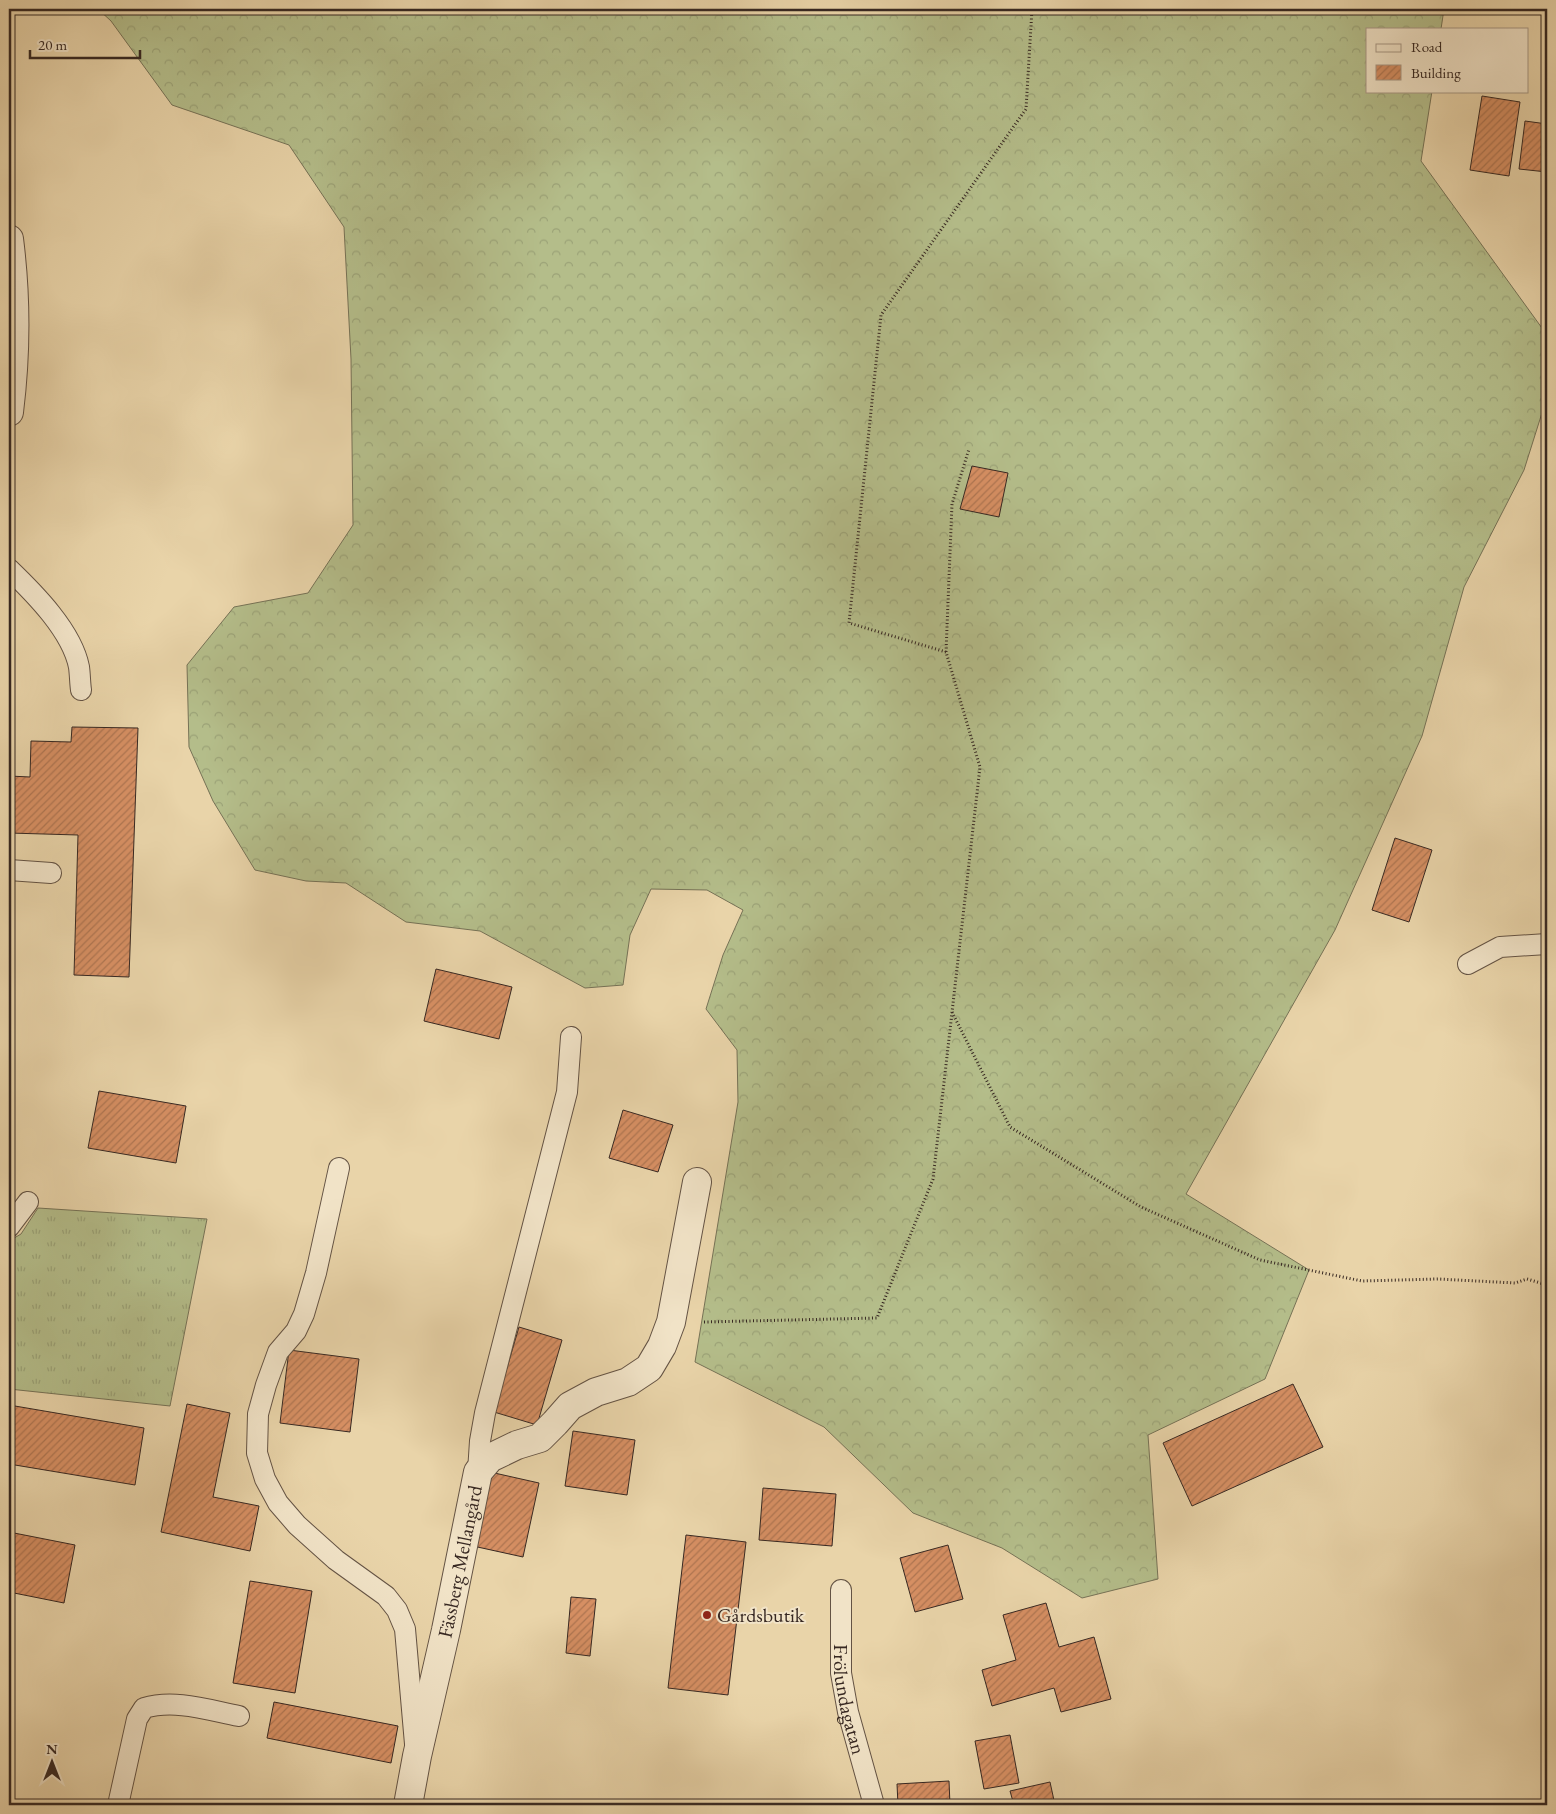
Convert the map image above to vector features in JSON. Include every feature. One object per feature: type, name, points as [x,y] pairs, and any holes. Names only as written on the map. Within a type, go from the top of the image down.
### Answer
[{"type":"street","points":[[9,239],[14,323],[9,412]]},
{"type":"street","name":"Fässberg Mellangård","points":[[408,1805],[478,1472],[490,1458],[517,1445],[540,1438],[570,1406],[596,1392],[628,1382],[649,1368],[662,1346],[671,1322],[698,1182]]},
{"type":"lane","points":[[9,568],[38,597],[70,643],[79,666],[81,690]]},
{"type":"lane","points":[[9,870],[51,873]]},
{"type":"lane","points":[[1468,964],[1500,947],[1547,944]]},
{"type":"lane","points":[[478,1472],[480,1441],[485,1413],[567,1092],[571,1037]]},
{"type":"lane","points":[[339,1168],[316,1273],[304,1314],[296,1331],[278,1352],[266,1385],[258,1414],[257,1453],[265,1479],[278,1503],[297,1525],[336,1560],[386,1596],[397,1610],[405,1630],[417,1756]]},
{"type":"lane","points":[[9,1227],[28,1202]]},
{"type":"lane","name":"Frölundagatan","points":[[841,1590],[841,1673],[848,1712],[874,1805]]},
{"type":"lane","points":[[118,1805],[137,1719],[144,1708],[156,1705],[176,1705],[239,1716]]},
{"type":"path","points":[[946,652],[849,623],[881,315],[1026,109],[1032,9]]},
{"type":"path","points":[[671,1322],[877,1318],[933,1179],[980,767],[946,652],[952,504],[969,449]]},
{"type":"path","points":[[952,1011],[1010,1127],[1141,1207],[1260,1260],[1362,1281],[1438,1279],[1515,1283],[1527,1279],[1547,1286]]},
{"type":"green space","points":[[98,9],[1444,9],[1441,28],[1366,28],[1366,92],[1432,92],[1421,161],[1547,335],[1547,397],[1524,470],[1464,587],[1422,736],[1335,930],[1186,1194],[1309,1270],[1265,1379],[1148,1435],[1158,1579],[1082,1598],[1002,1548],[913,1513],[824,1427],[695,1362],[738,1102],[737,1050],[706,1009],[723,955],[743,910],[707,890],[651,889],[630,935],[623,985],[585,988],[480,931],[406,922],[346,883],[306,881],[255,870],[213,801],[189,747],[187,665],[234,607],[308,593],[353,525],[351,359],[344,227],[289,145],[172,105],[111,21]]},
{"type":"green space","points":[[38,1208],[207,1219],[170,1406],[9,1389],[9,1241],[21,1234]]},
{"type":"building","points":[[1482,96],[1520,102],[1509,176],[1470,170]]},
{"type":"building","points":[[1525,121],[1547,124],[1547,172],[1519,169]]},
{"type":"building","points":[[972,466],[1008,473],[999,517],[960,509]]},
{"type":"building","points":[[9,686],[14,686],[11,755],[9,755]]},
{"type":"building","points":[[72,727],[138,728],[129,977],[74,975],[78,835],[9,833],[9,776],[30,777],[31,741],[71,742]]},
{"type":"building","points":[[1395,838],[1432,850],[1409,922],[1372,910]]},
{"type":"building","points":[[436,969],[512,987],[499,1039],[424,1021]]},
{"type":"building","points":[[99,1091],[186,1106],[176,1163],[88,1148]]},
{"type":"building","points":[[623,1110],[673,1125],[658,1172],[609,1158]]},
{"type":"building","points":[[519,1327],[562,1340],[537,1425],[494,1412]]},
{"type":"building","points":[[289,1350],[359,1359],[350,1432],[280,1423]]},
{"type":"building","points":[[1293,1384],[1323,1447],[1192,1506],[1163,1443]]},
{"type":"building","points":[[187,1404],[230,1413],[213,1497],[259,1506],[250,1551],[161,1532]]},
{"type":"building","points":[[9,1405],[144,1428],[135,1485],[9,1464]]},
{"type":"building","points":[[573,1431],[635,1440],[627,1495],[565,1486]]},
{"type":"building","points":[[490,1472],[539,1483],[523,1557],[473,1546]]},
{"type":"building","points":[[763,1488],[836,1494],[832,1546],[759,1540]]},
{"type":"building","points":[[9,1532],[75,1545],[64,1603],[9,1592]]},
{"type":"building","name":"Gårdsbutik","points":[[686,1535],[746,1542],[728,1695],[668,1688]]},
{"type":"building","points":[[948,1545],[963,1599],[915,1612],[900,1558]]},
{"type":"building","points":[[250,1581],[312,1591],[295,1693],[233,1683]]},
{"type":"building","points":[[571,1597],[596,1599],[590,1656],[566,1653]]},
{"type":"building","points":[[1046,1603],[1059,1647],[1094,1637],[1111,1699],[1061,1712],[1054,1688],[992,1706],[982,1670],[1016,1660],[1003,1615]]},
{"type":"building","points":[[274,1702],[398,1726],[391,1763],[267,1738]]},
{"type":"building","points":[[1010,1735],[1019,1783],[984,1789],[975,1741]]},
{"type":"building","points":[[949,1781],[950,1805],[898,1805],[897,1784]]},
{"type":"building","points":[[1050,1782],[1055,1805],[1014,1805],[1010,1791]]},
{"type":"place","name":"Gårdsbutik","points":[[707,1615]]}]
